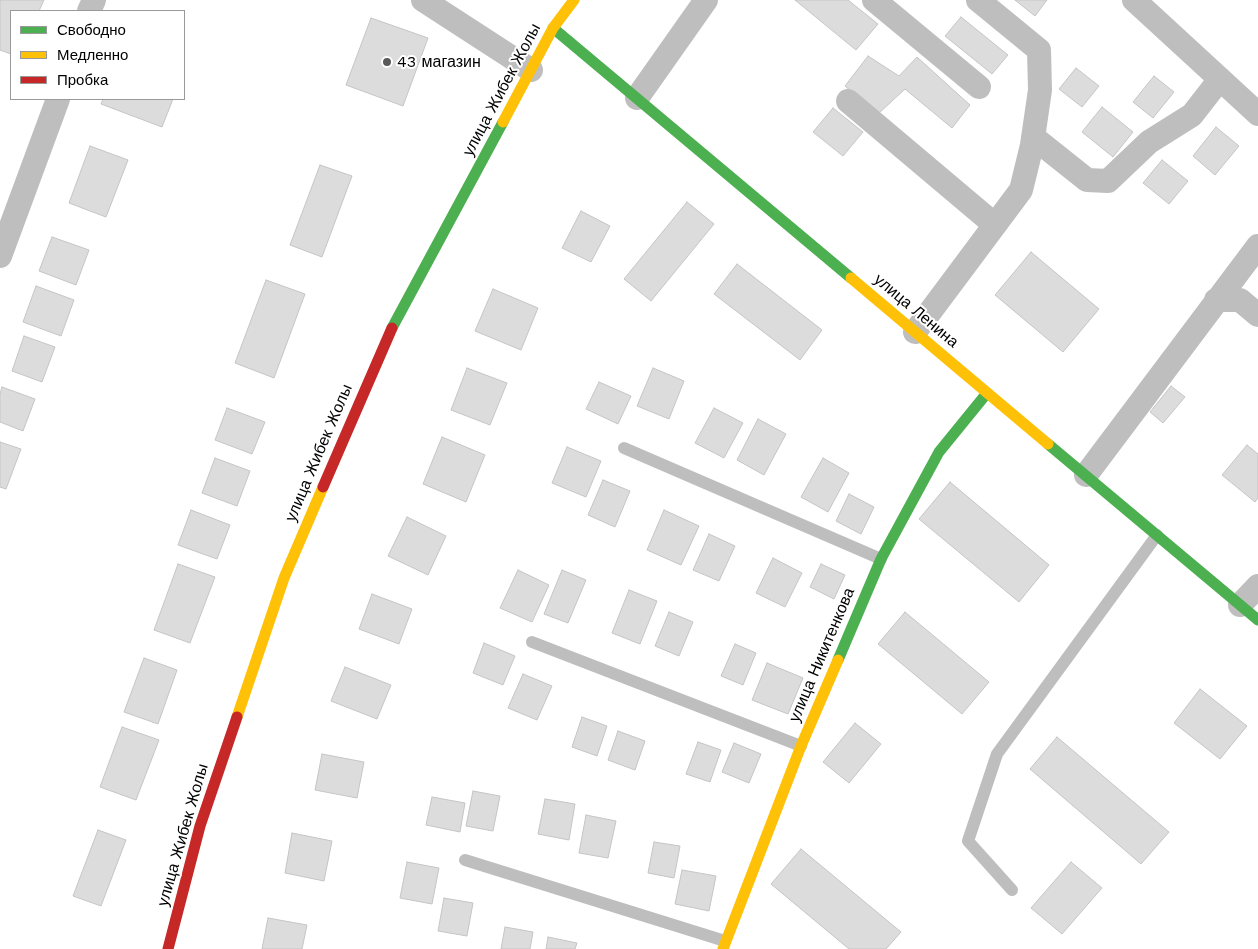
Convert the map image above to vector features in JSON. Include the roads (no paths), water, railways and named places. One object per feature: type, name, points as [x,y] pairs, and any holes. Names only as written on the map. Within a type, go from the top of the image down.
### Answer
[{"type":"street","points":[[423,0],[531,70]]},
{"type":"street","name":"улица Жибек Жолы","points":[[168,949],[200,826],[284,578],[385,341],[553,28],[574,0]]},
{"type":"street","points":[[637,98],[706,0]]},
{"type":"street","points":[[874,0],[979,87]]},
{"type":"street","points":[[915,332],[1021,190],[1033,138],[1040,90],[1039,50],[978,0]]},
{"type":"street","points":[[1134,0],[1258,114]]},
{"type":"street","name":"улица Ленина","points":[[553,28],[1258,620]]},
{"type":"street","points":[[1033,138],[1087,180],[1108,182],[1149,142],[1192,115],[1220,80]]},
{"type":"street","points":[[0,256],[58,100]]},
{"type":"street","points":[[848,101],[995,225]]},
{"type":"street","points":[[1086,475],[1258,246]]},
{"type":"street","points":[[1216,300],[1240,300],[1258,315]]},
{"type":"street","name":"улица Никитенкова","points":[[724,945],[801,746],[881,559],[939,452],[987,393]]},
{"type":"street","points":[[1240,605],[1258,586]]},
{"type":"lane","points":[[624,448],[881,559]]},
{"type":"lane","points":[[1012,890],[968,841],[997,754],[1157,535]]},
{"type":"lane","points":[[532,642],[801,746]]},
{"type":"lane","points":[[465,860],[724,945]]},
{"type":"place","name":"43 магазин","points":[[387,62]]}]
